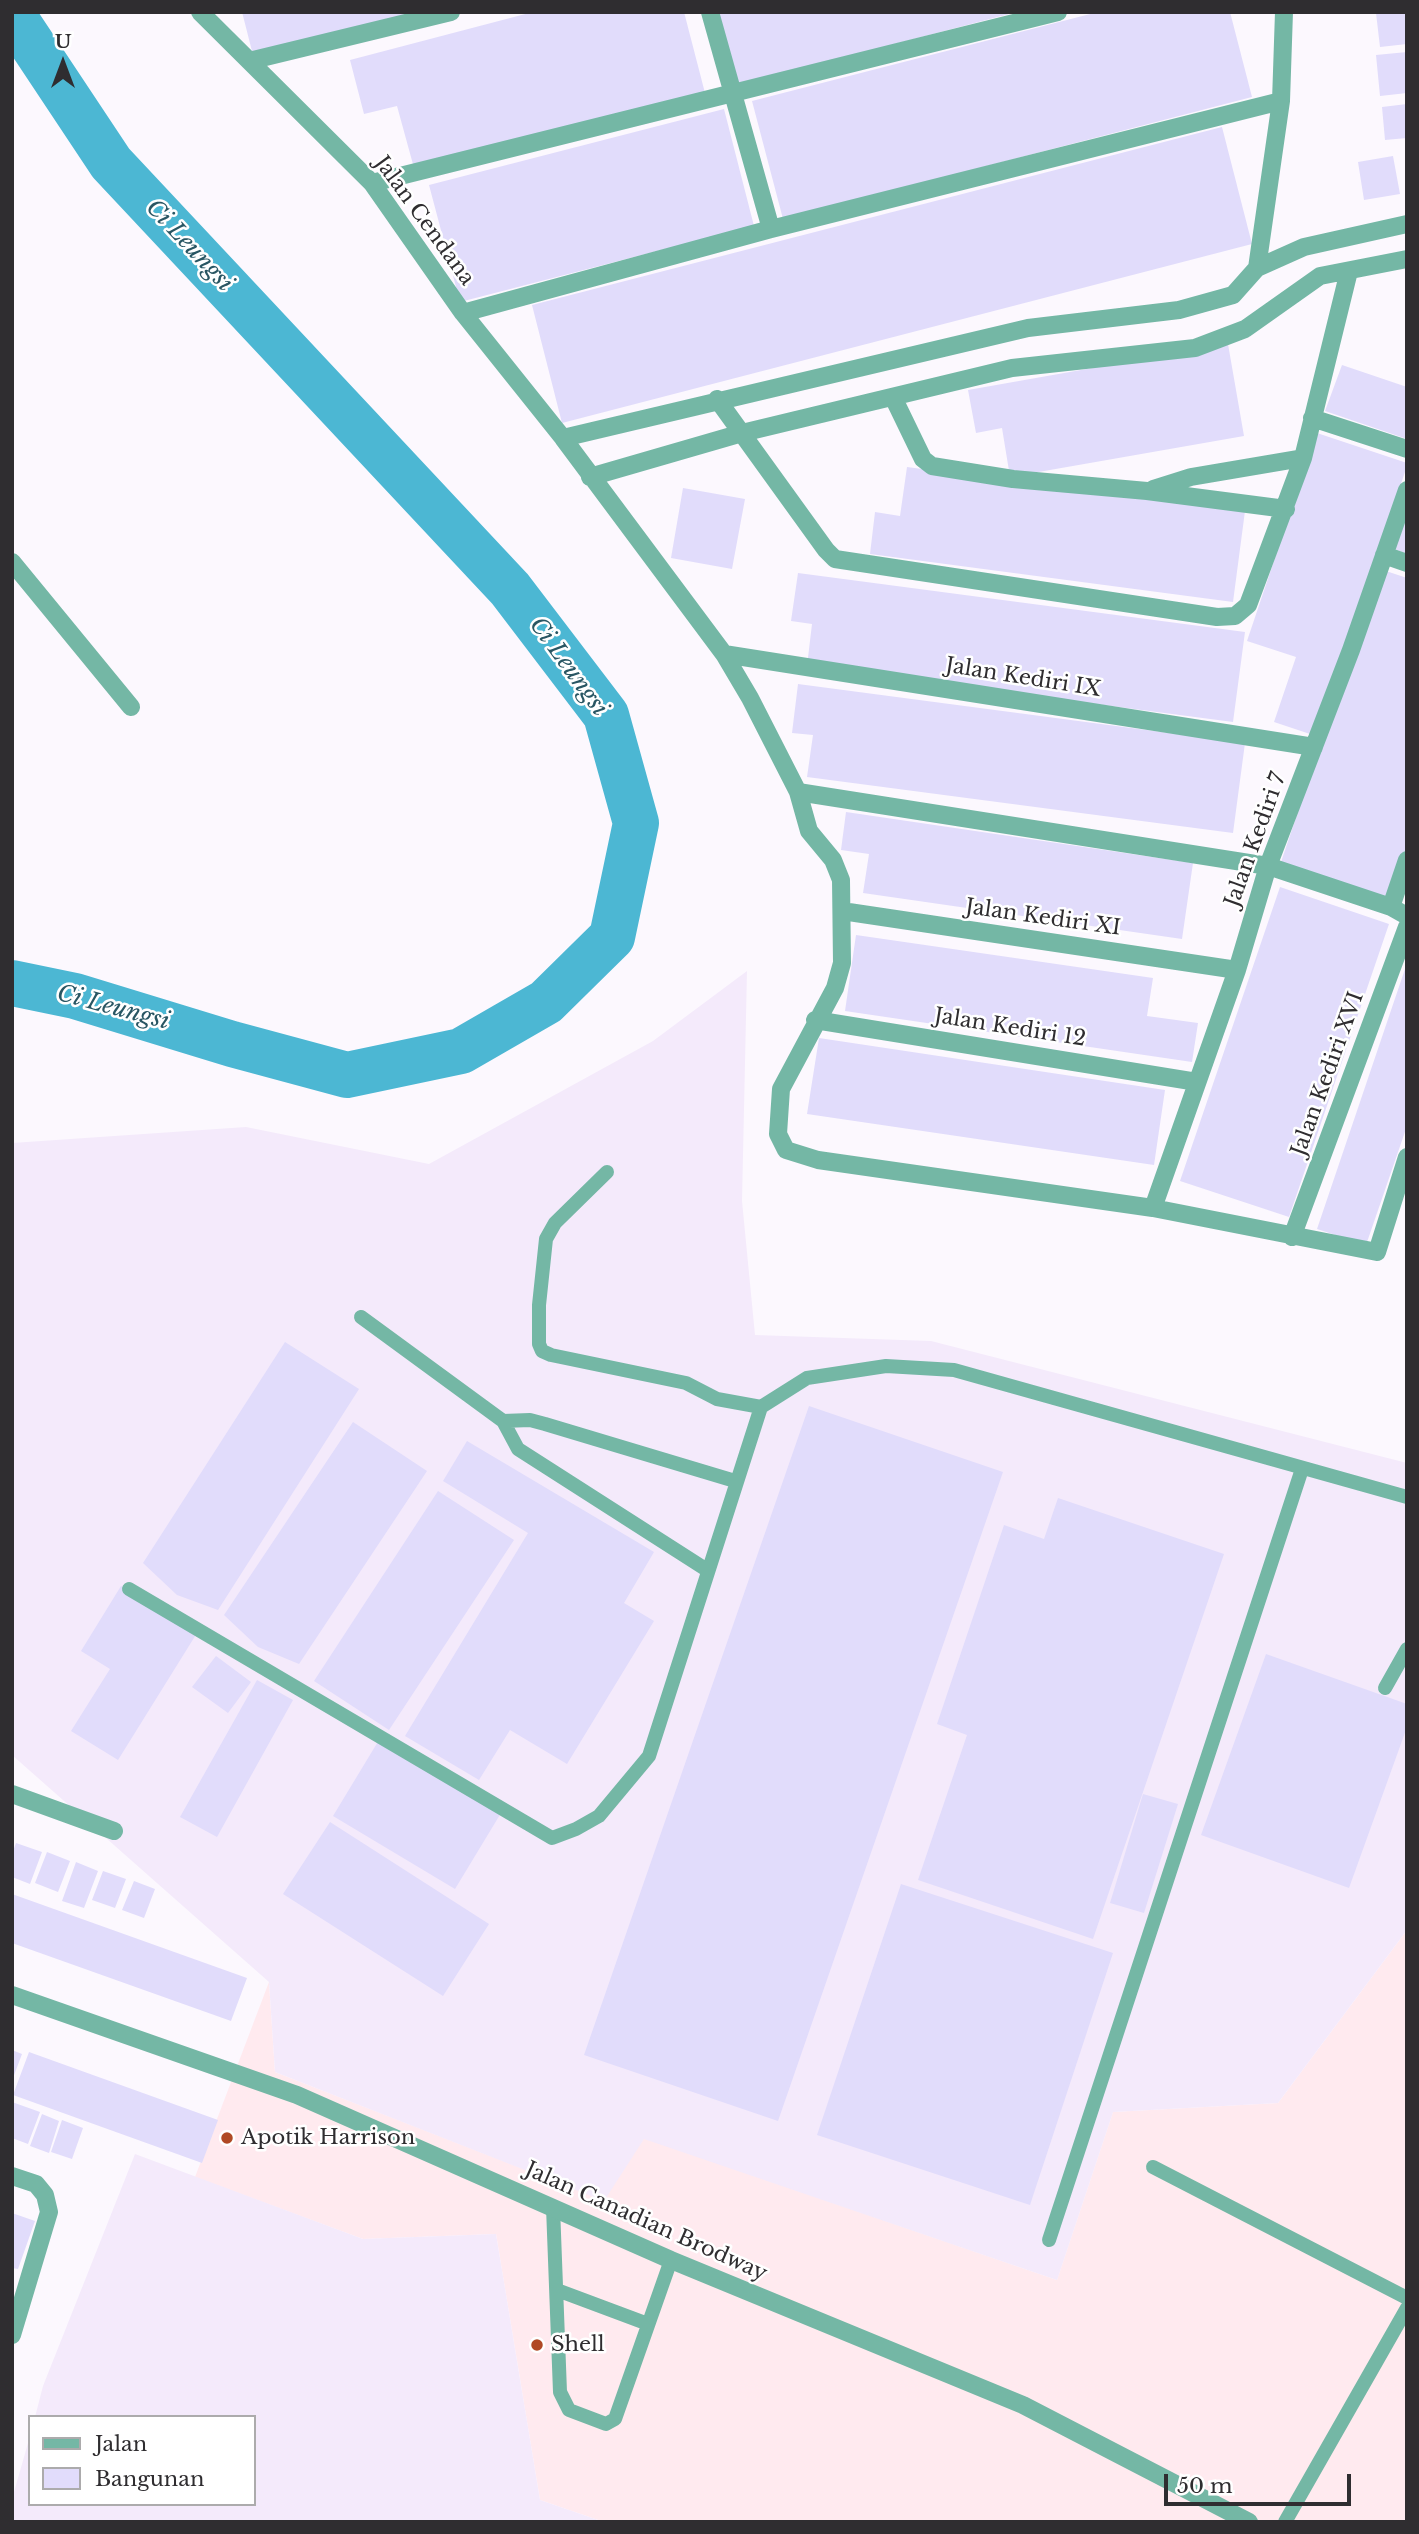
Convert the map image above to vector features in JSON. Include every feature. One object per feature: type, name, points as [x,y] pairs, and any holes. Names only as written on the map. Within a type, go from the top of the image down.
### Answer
[{"type":"street","name":"Jalan Cendana","points":[[200,12],[372,183],[463,313],[563,438],[724,654],[798,792],[809,831],[833,860],[841,880],[842,963],[835,988],[815,1020],[781,1089],[777,1127],[786,1150],[818,1160],[1153,1209]]},
{"type":"street","points":[[249,61],[452,12]]},
{"type":"street","points":[[710,12],[730,93],[771,229]]},
{"type":"street","points":[[372,183],[1058,12]]},
{"type":"street","points":[[1257,268],[1281,101],[1284,12]]},
{"type":"street","points":[[463,313],[771,229],[1281,101]]},
{"type":"street","points":[[563,438],[1028,328],[1179,310],[1233,295],[1257,268],[1304,247],[1407,223]]},
{"type":"street","points":[[590,477],[742,433],[1012,368],[1195,348],[1245,329],[1320,276],[1407,259]]},
{"type":"street","points":[[718,400],[835,559],[1217,617],[1235,616],[1248,605],[1286,509],[1303,457],[1349,271]]},
{"type":"street","points":[[893,397],[923,459],[932,466],[1013,480],[1147,491],[1286,509]]},
{"type":"street","points":[[1312,418],[1407,449]]},
{"type":"street","points":[[1147,491],[1191,477],[1303,457]]},
{"type":"street","name":"Jalan Kediri 7","points":[[1153,1209],[1237,970],[1268,866],[1407,489]]},
{"type":"street","points":[[1384,555],[1407,563]]},
{"type":"street","points":[[12,562],[131,707]]},
{"type":"street","name":"Jalan Kediri IX","points":[[724,654],[1314,747]]},
{"type":"street","points":[[798,792],[1268,866],[1399,911],[1407,860]]},
{"type":"street","name":"Jalan Kediri XI","points":[[842,911],[1237,970]]},
{"type":"street","name":"Jalan Kediri XVI","points":[[1292,1237],[1407,927]]},
{"type":"street","name":"Jalan Kediri 12","points":[[815,1020],[1197,1082]]},
{"type":"street","points":[[1153,1209],[1377,1252],[1407,1157]]},
{"type":"street","points":[[12,1794],[114,1831]]},
{"type":"street","name":"Jalan Canadian Brodway","points":[[12,1995],[297,2095],[671,2260],[1023,2405],[1249,2522]]},
{"type":"street","points":[[12,2176],[36,2184],[45,2195],[49,2212],[12,2335]]},
{"type":"lane","points":[[607,1172],[555,1223],[546,1239],[539,1305],[539,1344],[542,1351],[685,1383],[717,1399],[761,1407]]},
{"type":"lane","points":[[361,1317],[503,1421],[518,1449],[707,1570]]},
{"type":"lane","points":[[129,1588],[552,1838],[599,1816],[649,1756],[735,1481],[761,1407],[807,1378],[886,1366],[954,1370],[1407,1497]]},
{"type":"lane","points":[[503,1421],[530,1420],[735,1481]]},
{"type":"lane","points":[[1049,2241],[1302,1469]]},
{"type":"lane","points":[[1385,1688],[1407,1649]]},
{"type":"lane","points":[[1153,2168],[1407,2298]]},
{"type":"lane","points":[[553,2207],[562,2397],[569,2410],[606,2424],[615,2419],[671,2260]]},
{"type":"lane","points":[[557,2290],[648,2324]]},
{"type":"lane","points":[[1286,2522],[1407,2308]]},
{"type":"shaded area","points":[[747,971],[742,1201],[755,1335],[931,1341],[1407,1463],[1407,1930],[1278,2103],[1113,2112],[1057,2280],[644,2139],[604,2201],[275,2072],[269,1982],[12,1755],[12,1143],[246,1127],[429,1164],[653,1041]]},
{"type":"shaded area","points":[[1407,1930],[1407,2522],[604,2522],[540,2500],[496,2234],[363,2239],[195,2177],[269,1982],[275,2072],[603,2200],[644,2138],[1057,2280],[1113,2112],[1278,2103]]},
{"type":"shaded area","points":[[135,2154],[363,2239],[496,2234],[540,2500],[604,2522],[12,2522],[12,2499],[28,2443],[28,2506],[256,2506],[256,2415],[36,2415],[43,2386]]},
{"type":"building","points":[[242,12],[414,12],[253,55]]},
{"type":"building","points":[[533,12],[684,12],[705,93],[414,168],[397,106],[364,114],[350,60]]},
{"type":"building","points":[[715,12],[1013,12],[1013,13],[734,86]]},
{"type":"building","points":[[1098,12],[1230,12],[1252,97],[783,219],[752,101]]},
{"type":"building","points":[[1407,12],[1407,44],[1380,47],[1376,13]]},
{"type":"building","points":[[1407,52],[1407,93],[1380,96],[1376,55]]},
{"type":"building","points":[[1407,104],[1407,138],[1385,140],[1382,107]]},
{"type":"building","points":[[724,109],[754,226],[460,302],[429,185]]},
{"type":"building","points":[[1222,127],[1252,244],[562,423],[532,305]]},
{"type":"building","points":[[1393,156],[1400,194],[1364,200],[1358,162]]},
{"type":"building","points":[[1228,344],[1244,436],[1010,477],[1002,428],[976,433],[968,390]]},
{"type":"building","points":[[1342,365],[1407,387],[1407,439],[1325,411]]},
{"type":"building","points":[[1317,433],[1407,463],[1407,466],[1316,736],[1274,722],[1296,657],[1247,641]]},
{"type":"building","points":[[907,467],[1245,511],[1233,602],[870,554],[875,512],[900,516]]},
{"type":"building","points":[[683,488],[745,499],[732,569],[671,558]]},
{"type":"building","points":[[1407,508],[1407,554],[1392,548]]},
{"type":"building","points":[[1380,569],[1407,578],[1407,849],[1390,899],[1281,862]]},
{"type":"building","points":[[798,573],[1245,632],[1233,722],[807,666],[812,624],[791,621]]},
{"type":"building","points":[[798,684],[1245,743],[1233,833],[807,777],[813,735],[792,733]]},
{"type":"building","points":[[846,812],[1193,863],[1182,939],[863,893],[869,854],[841,850]]},
{"type":"building","points":[[1280,887],[1389,924],[1289,1217],[1180,1181]]},
{"type":"building","points":[[856,935],[1153,978],[1147,1016],[1198,1023],[1192,1062],[845,1011]]},
{"type":"building","points":[[1406,966],[1407,1126],[1366,1245],[1317,1229]]},
{"type":"building","points":[[819,1038],[1165,1090],[1154,1165],[807,1114]]},
{"type":"building","points":[[285,1342],[359,1389],[218,1610],[177,1595],[143,1563]]},
{"type":"building","points":[[809,1406],[1003,1472],[778,2121],[584,2055]]},
{"type":"building","points":[[353,1422],[427,1471],[299,1664],[258,1647],[224,1615]]},
{"type":"building","points":[[467,1441],[654,1552],[624,1603],[654,1621],[567,1764],[510,1730],[479,1780],[405,1736],[528,1533],[443,1481]]},
{"type":"building","points":[[438,1491],[514,1540],[389,1730],[314,1681]]},
{"type":"building","points":[[1058,1498],[1224,1554],[1093,1939],[918,1880],[967,1735],[937,1724],[1004,1525],[1044,1539]]},
{"type":"building","points":[[121,1586],[197,1633],[118,1760],[71,1731],[110,1669],[81,1651]]},
{"type":"building","points":[[1266,1654],[1407,1704],[1407,1727],[1349,1888],[1201,1835]]},
{"type":"building","points":[[216,1656],[251,1682],[228,1713],[192,1687]]},
{"type":"building","points":[[257,1680],[293,1700],[217,1837],[180,1817]]},
{"type":"building","points":[[379,1740],[501,1813],[455,1889],[333,1816]]},
{"type":"building","points":[[1143,1794],[1178,1804],[1144,1913],[1110,1903]]},
{"type":"building","points":[[330,1822],[489,1924],[443,1996],[283,1894]]},
{"type":"building","points":[[16,1843],[42,1852],[30,1884],[12,1877],[12,1854]]},
{"type":"building","points":[[47,1852],[70,1861],[58,1892],[35,1883]]},
{"type":"building","points":[[76,1862],[98,1871],[84,1908],[62,1901]]},
{"type":"building","points":[[103,1871],[126,1879],[115,1908],[92,1900]]},
{"type":"building","points":[[134,1881],[155,1889],[144,1918],[122,1910]]},
{"type":"building","points":[[901,1884],[1113,1953],[1030,2205],[817,2135]]},
{"type":"building","points":[[12,1894],[247,1978],[231,2021],[12,1943]]},
{"type":"building","points":[[12,2050],[22,2054],[13,2078],[12,2078]]},
{"type":"building","points":[[29,2052],[218,2120],[202,2163],[13,2095]]},
{"type":"building","points":[[12,2102],[40,2112],[28,2144],[12,2138]]},
{"type":"building","points":[[42,2114],[59,2121],[49,2153],[30,2146]]},
{"type":"building","points":[[62,2120],[83,2128],[72,2159],[51,2152]]},
{"type":"building","points":[[12,2213],[35,2221],[18,2269],[12,2268]]},
{"type":"waterway","name":"Ci Leungsi","points":[[12,14],[111,163],[510,589],[606,715],[636,823],[612,937],[546,1002],[461,1051],[347,1075],[232,1044],[75,996],[12,983]]},
{"type":"place","name":"Apotik Harrison","points":[[227,2138]]},
{"type":"place","name":"Shell","points":[[537,2345]]}]
